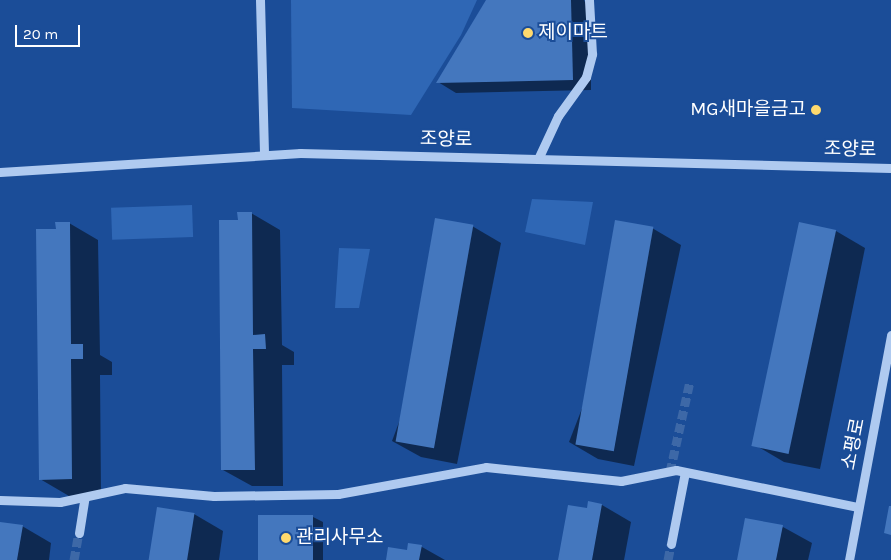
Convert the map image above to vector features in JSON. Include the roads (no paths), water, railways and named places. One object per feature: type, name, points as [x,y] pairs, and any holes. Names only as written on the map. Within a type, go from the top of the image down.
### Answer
[{"type":"street","points":[[260,0],[264,153]]},
{"type":"street","points":[[538,159],[558,116],[586,77],[592,54],[589,0]]},
{"type":"street","name":"조양로","points":[[0,172],[264,153],[891,168]]},
{"type":"street","name":"소평로","points":[[849,560],[891,335]]},
{"type":"street","points":[[0,500],[60,502],[125,488],[214,496],[338,494],[486,467],[621,480],[685,472],[858,507]]},
{"type":"street","points":[[671,544],[685,472]]},
{"type":"street","points":[[78,533],[85,497]]},
{"type":"tunnel","points":[[670,472],[690,381]]},
{"type":"tunnel","points":[[74,560],[79,533]]},
{"type":"tunnel","points":[[668,560],[671,544]]},
{"type":"place","name":"제이마트","points":[[528,33]]},
{"type":"place","name":"MG새마을금고","points":[[816,110]]},
{"type":"place","name":"관리사무소","points":[[286,538]]}]
